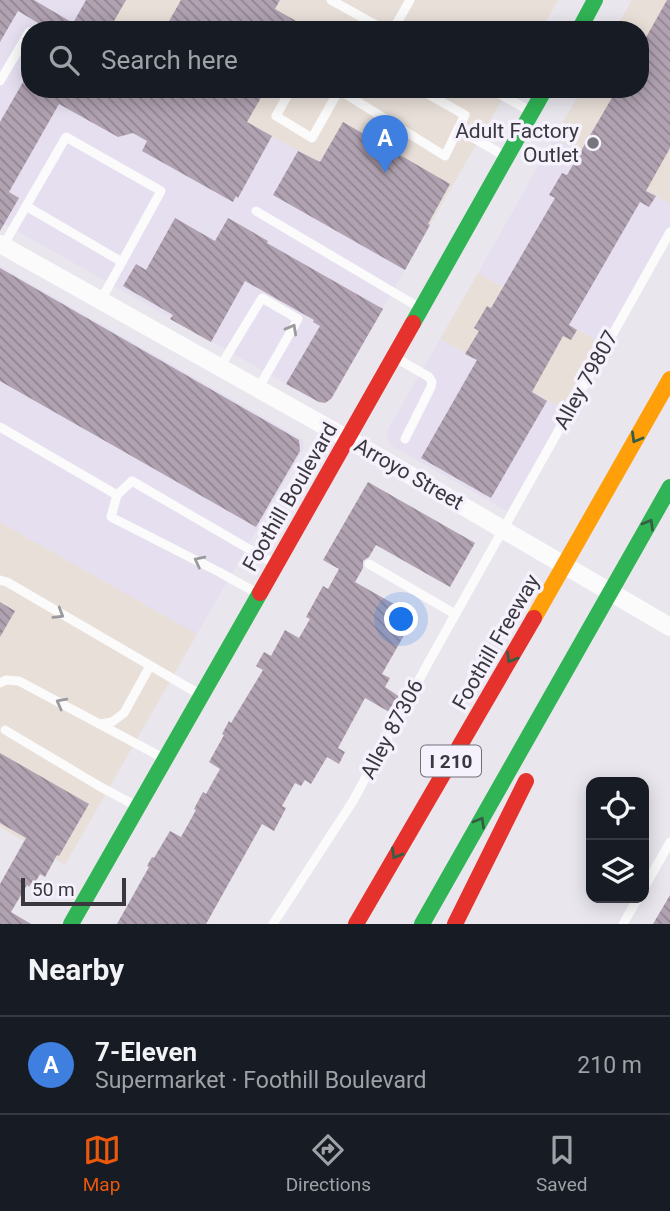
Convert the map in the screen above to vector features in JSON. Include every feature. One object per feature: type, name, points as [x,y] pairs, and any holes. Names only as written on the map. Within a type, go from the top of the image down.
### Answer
[{"type":"main road","points":[[584,21],[595,0]]},
{"type":"main road","name":"Foothill Boulevard","points":[[71,924],[540,98]]},
{"type":"main road","name":"Foothill Freeway","points":[[356,924],[670,379]]},
{"type":"main road","name":"I 210","points":[[422,924],[670,487]]},
{"type":"main road","points":[[541,745],[593,625]]},
{"type":"main road","points":[[455,924],[531,769]]},
{"type":"street","name":"Arroyo Street","points":[[2,245],[348,439],[670,626]]},
{"type":"lane","points":[[331,0],[368,21]]},
{"type":"lane","points":[[398,21],[410,0]]},
{"type":"lane","points":[[0,81],[21,46]]},
{"type":"lane","points":[[286,98],[276,116],[312,138],[334,98]]},
{"type":"lane","points":[[352,98],[445,156],[465,115],[435,98]]},
{"type":"lane","points":[[507,98],[532,112]]},
{"type":"lane","points":[[458,129],[507,157]]},
{"type":"lane","points":[[2,245],[66,137],[161,191],[101,300]]},
{"type":"lane","points":[[26,206],[122,262]]},
{"type":"lane","points":[[256,211],[421,309]]},
{"type":"lane","name":"Alley 79807","points":[[503,529],[670,232]]},
{"type":"lane","points":[[220,367],[262,298],[298,318],[258,388]]},
{"type":"lane","points":[[394,357],[429,377],[432,382],[405,439]]},
{"type":"lane","points":[[0,427],[117,495]]},
{"type":"lane","points":[[258,594],[111,517],[117,495],[132,481],[276,565]]},
{"type":"lane","name":"Alley 87306","points":[[273,924],[353,801],[503,529]]},
{"type":"lane","points":[[369,564],[455,614]]},
{"type":"lane","points":[[0,580],[201,695]]},
{"type":"lane","points":[[100,724],[112,722],[124,713],[150,666]]},
{"type":"lane","points":[[0,683],[6,680],[19,681],[165,759]]},
{"type":"lane","points":[[5,730],[138,807]]},
{"type":"lane","points":[[649,879],[670,842]]},
{"type":"lane","points":[[623,924],[635,903]]},
{"type":"shaded area","points":[[0,0],[86,0],[74,21],[21,21],[21,98],[204,98],[430,225],[333,397],[322,403],[0,221]]},
{"type":"shaded area","points":[[86,0],[558,0],[546,21],[74,21]]},
{"type":"shaded area","points":[[632,0],[670,0],[670,204],[554,138],[577,98],[649,98],[649,21],[620,21]]},
{"type":"shaded area","points":[[204,98],[503,98],[430,225]]},
{"type":"shaded area","points":[[554,138],[670,204],[670,226],[603,344],[478,273]]},
{"type":"shaded area","points":[[0,266],[303,440],[304,448],[197,634],[0,522]]},
{"type":"shaded area","points":[[478,273],[603,344],[565,410],[440,339]]},
{"type":"shaded area","points":[[440,339],[565,410],[507,511],[392,446],[387,438],[388,429]]},
{"type":"shaded area","points":[[0,522],[197,634],[65,865],[0,827]]},
{"type":"building","points":[[0,0],[34,0],[70,21],[35,21],[18,11],[0,42]]},
{"type":"building","points":[[86,0],[126,0],[114,21],[74,21]]},
{"type":"building","points":[[181,0],[280,0],[275,9],[296,21],[169,21]]},
{"type":"building","points":[[667,0],[670,0],[670,148],[646,191],[656,196],[649,207],[640,202],[569,325],[577,330],[571,340],[563,336],[532,392],[547,401],[491,498],[421,458],[477,360],[465,354],[479,331],[474,328],[487,306],[491,308],[555,198],[549,195],[562,173],[567,175],[612,98],[649,98],[649,32]]},
{"type":"building","points":[[21,86],[21,98],[261,98],[247,122],[272,136],[238,198],[236,196],[233,202],[142,151],[147,141],[133,133],[118,137],[59,104],[9,192],[19,198],[0,231],[0,122]]},
{"type":"building","points":[[343,122],[450,184],[405,270],[273,195],[298,151],[320,162]]},
{"type":"building","points":[[175,218],[215,241],[228,218],[383,309],[331,399],[325,403],[319,402],[286,384],[320,326],[245,281],[211,342],[170,319],[173,315],[123,286],[136,264],[146,270]]},
{"type":"building","points":[[0,268],[299,440],[300,451],[256,527],[0,381]]},
{"type":"building","points":[[368,482],[475,543],[450,587],[376,545],[369,557],[363,561],[363,568],[355,582],[415,616],[382,674],[390,678],[385,687],[400,697],[391,713],[365,698],[338,748],[345,752],[339,764],[327,757],[311,784],[305,780],[301,786],[295,783],[282,806],[286,808],[274,831],[262,824],[206,924],[117,924],[152,857],[154,858],[170,831],[181,837],[203,792],[206,794],[220,769],[209,762],[229,721],[231,723],[263,670],[256,666],[264,652],[271,656],[285,630],[299,638],[310,619],[306,617],[323,586],[328,589],[339,569],[323,560]]},
{"type":"building","points":[[0,602],[15,611],[0,637]]},
{"type":"building","points":[[0,753],[89,804],[45,877],[40,874],[35,883],[32,882],[29,887],[27,885],[11,912],[31,924],[0,924],[0,884],[26,838],[0,823]]},
{"type":"building","points":[[670,895],[670,924],[653,924]]},
{"type":"traffic: fast","points":[[584,21],[595,0]]},
{"type":"traffic: fast","points":[[413,323],[540,98]]},
{"type":"traffic: fast","points":[[422,924],[670,487]]},
{"type":"traffic: fast","points":[[71,924],[260,593]]},
{"type":"traffic: slow","points":[[534,618],[670,379]]},
{"type":"traffic: jam","points":[[260,593],[413,323]]},
{"type":"traffic: jam","points":[[356,924],[534,618]]},
{"type":"traffic: jam","points":[[455,924],[526,781]]},
{"type":"place","name":"Adult Factory Outlet","points":[[593,143]]},
{"type":"place","name":"7-Eleven","points":[[385,173]]}]
